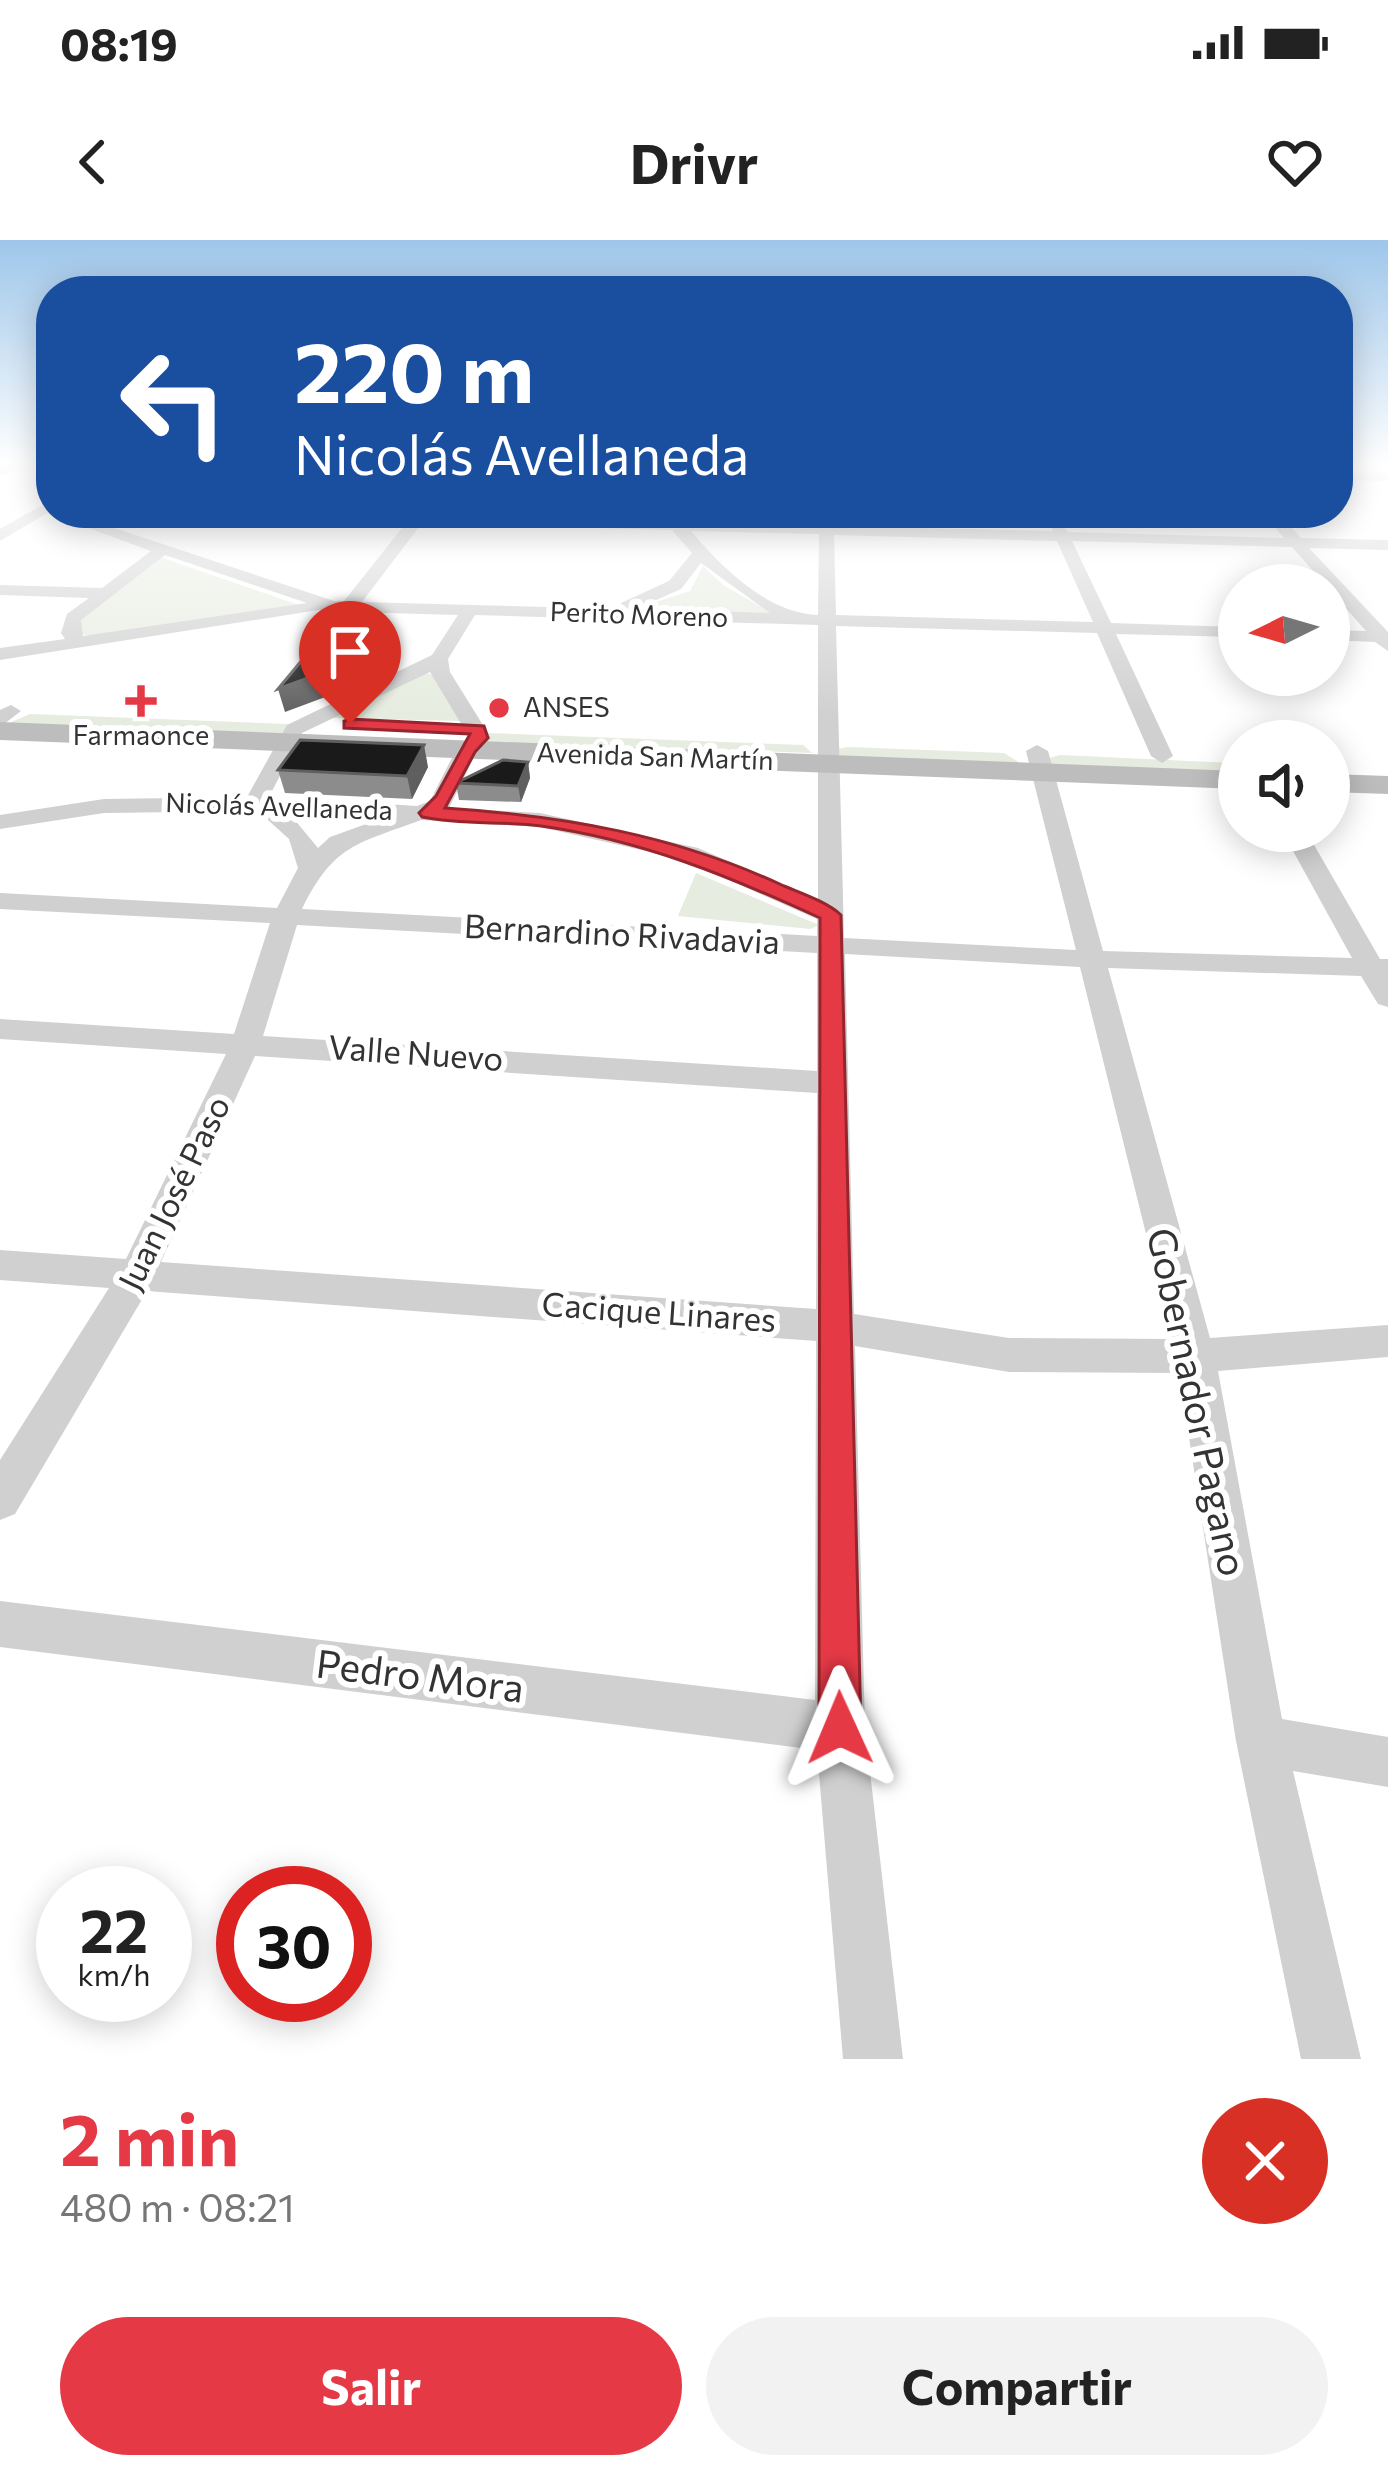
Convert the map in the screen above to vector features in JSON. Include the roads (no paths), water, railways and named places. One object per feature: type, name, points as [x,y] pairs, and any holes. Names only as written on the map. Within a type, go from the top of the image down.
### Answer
[{"type":"main road","name":"Avenida San Martín","points":[[3,719],[1039,761],[1218,778]]},
{"type":"main road","name":"Avenida San Martín","points":[[1039,761],[1218,757]]},
{"type":"main road","points":[[1350,763],[1388,764]]},
{"type":"main road","points":[[1350,784],[1388,785]]},
{"type":"street","name":"Perito Moreno","points":[[158,547],[342,609],[1218,631]]},
{"type":"street","points":[[342,609],[394,547]]},
{"type":"street","points":[[697,547],[756,598],[815,620]]},
{"type":"street","points":[[823,547],[815,620],[828,753],[840,1728],[873,2059]]},
{"type":"street","points":[[1068,547],[1162,756]]},
{"type":"street","points":[[1300,547],[1386,640]]},
{"type":"street","points":[[78,642],[69,626],[103,593],[164,549]]},
{"type":"street","points":[[605,614],[666,592],[688,574],[700,554]]},
{"type":"street","points":[[0,590],[103,593]]},
{"type":"street","points":[[0,654],[280,611],[342,609],[395,615],[420,634],[419,655],[397,680]]},
{"type":"street","points":[[310,868],[309,853],[296,829],[257,799],[258,791],[298,733],[439,659],[470,610]]},
{"type":"street","points":[[1350,637],[1386,640]]},
{"type":"street","points":[[310,868],[340,842],[429,813],[445,798],[472,739],[440,672],[439,659]]},
{"type":"street","name":"Gobernador Pagano","points":[[1039,761],[1196,1357],[1261,1742],[1331,2059]]},
{"type":"street","name":"Nicolás Avellaneda","points":[[0,822],[162,802],[540,820],[642,839],[731,869],[831,930]]},
{"type":"street","points":[[1307,852],[1380,968],[1388,998]]},
{"type":"street","name":"Juan José Paso","points":[[0,1499],[138,1273],[247,1041],[286,916],[310,868]]},
{"type":"street","name":"Bernardino Rivadavia","points":[[0,901],[286,916],[831,930],[1092,959],[1380,968]]},
{"type":"street","name":"Valle Nuevo","points":[[0,1029],[247,1041],[832,1083]]},
{"type":"street","name":"Cacique Linares","points":[[0,1265],[835,1326],[928,1346],[1006,1355],[1196,1357],[1388,1341]]},
{"type":"street","name":"Pedro Mora","points":[[0,1624],[840,1728]]},
{"type":"street","points":[[1261,1742],[1388,1762]]},
{"type":"place","name":"Farmaonce","points":[[141,701]]},
{"type":"place","name":"ANSES","points":[[499,708]]}]
